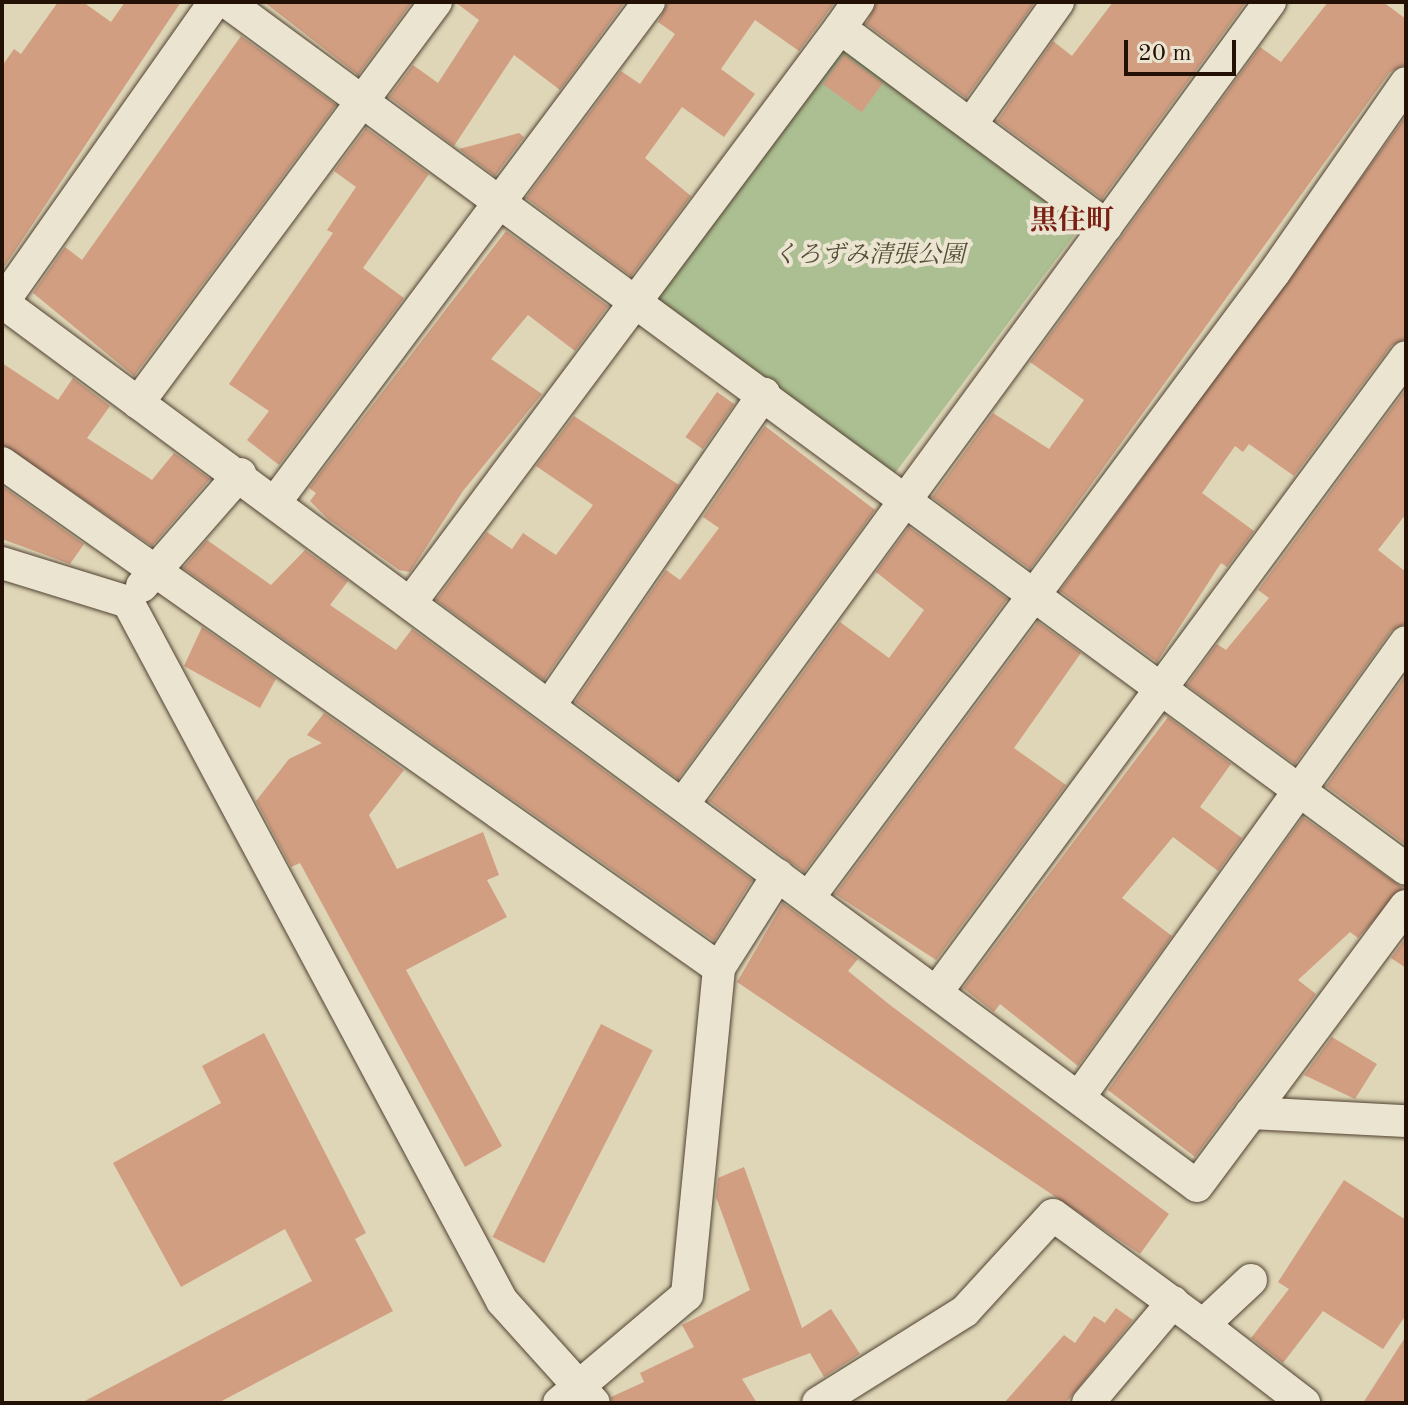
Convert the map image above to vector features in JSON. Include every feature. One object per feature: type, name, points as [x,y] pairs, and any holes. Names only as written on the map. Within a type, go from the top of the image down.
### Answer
[{"type":"street","points":[[215,2],[2,302],[938,990],[1197,1186],[1406,906]]},
{"type":"street","points":[[227,2],[908,499],[1159,689],[1406,869]]},
{"type":"street","points":[[138,403],[436,2]]},
{"type":"street","points":[[276,501],[649,2]]},
{"type":"street","points":[[971,124],[1058,2]]},
{"type":"street","points":[[683,804],[1270,2]]},
{"type":"street","points":[[411,602],[632,299],[849,15],[971,124],[1107,226]]},
{"type":"street","points":[[809,897],[1031,592],[1274,273],[1406,83]]},
{"type":"street","points":[[938,990],[1406,357]]},
{"type":"street","points":[[550,705],[764,394]]},
{"type":"street","points":[[2,463],[719,968]]},
{"type":"street","points":[[128,602],[240,474]]},
{"type":"street","points":[[2,563],[128,602],[502,1301],[577,1398],[687,1295],[719,968],[778,875]]},
{"type":"street","points":[[1079,1097],[1296,787],[1406,642]]},
{"type":"street","points":[[1251,1113],[1406,1121]]},
{"type":"street","points":[[818,1403],[965,1311],[1053,1215],[1304,1403]]},
{"type":"street","points":[[1203,1325],[1251,1280]]},
{"type":"street","points":[[1088,1403],[1173,1302]]},
{"type":"green space","name":"くろずみ清張公園","points":[[842,45],[1082,226],[892,477],[652,297]]},
{"type":"building","points":[[58,2],[83,2],[111,22],[125,2],[181,2],[2,270],[2,66],[14,49],[21,54]]},
{"type":"building","points":[[264,2],[412,2],[358,75]]},
{"type":"building","points":[[455,2],[625,2],[560,90],[514,55],[454,146],[389,97],[413,65],[438,83],[479,20]]},
{"type":"building","points":[[668,2],[835,2],[799,51],[755,20],[721,69],[755,94],[724,137],[682,107],[645,158],[691,196],[631,276],[526,198],[621,71],[640,84],[675,34],[658,22]]},
{"type":"building","points":[[877,2],[1035,2],[966,98],[866,24]]},
{"type":"building","points":[[1113,2],[1246,2],[1102,199],[997,121],[1053,41],[1072,56]]},
{"type":"building","points":[[1328,2],[1383,2],[1406,19],[1406,64],[1390,72],[1030,569],[932,497],[993,413],[1049,449],[1084,400],[1030,362],[1260,47],[1281,62]]},
{"type":"building","points":[[241,36],[336,105],[134,376],[33,293],[65,247],[82,260]]},
{"type":"building","points":[[844,55],[883,83],[862,112],[823,84]]},
{"type":"building","points":[[1406,116],[1406,338],[1391,346],[1294,476],[1249,444],[1243,452],[1235,446],[1202,493],[1254,531],[1227,567],[1221,563],[1157,662],[1060,591]]},
{"type":"building","points":[[366,128],[429,174],[363,268],[404,298],[279,465],[247,440],[269,411],[229,384],[333,233],[327,230],[356,187],[334,171]]},
{"type":"building","points":[[519,133],[524,137],[495,176],[459,149]]},
{"type":"building","points":[[506,231],[608,306],[575,351],[528,315],[491,359],[542,394],[463,491],[410,572],[399,570],[328,519],[310,501],[316,493],[309,488]]},
{"type":"building","points":[[2,363],[58,400],[73,378],[110,406],[87,438],[152,480],[174,453],[210,479],[152,546],[2,444]]},
{"type":"building","points":[[1406,389],[1406,514],[1378,550],[1406,572],[1406,623],[1391,631],[1295,764],[1187,685],[1217,644],[1226,650],[1269,598],[1258,590]]},
{"type":"building","points":[[717,392],[734,404],[703,449],[685,437]]},
{"type":"building","points":[[574,416],[679,485],[544,680],[436,600],[487,532],[512,549],[523,533],[556,555],[593,505],[536,466]]},
{"type":"building","points":[[765,426],[875,510],[678,779],[575,702],[666,570],[680,580],[719,528],[703,517]]},
{"type":"building","points":[[2,486],[84,544],[70,564],[2,539]]},
{"type":"building","points":[[909,527],[1007,599],[804,872],[709,801],[840,622],[889,658],[924,610],[876,572]]},
{"type":"building","points":[[207,540],[271,585],[305,550],[348,581],[330,605],[396,650],[412,629],[752,880],[714,941],[183,568]]},
{"type":"building","points":[[1038,622],[1081,653],[1014,748],[1066,785],[936,960],[835,894]]},
{"type":"building","points":[[202,627],[276,679],[260,708],[184,666]]},
{"type":"building","points":[[1406,675],[1406,845],[1326,786]]},
{"type":"building","points":[[324,713],[404,770],[369,815],[397,869],[483,832],[499,875],[487,880],[507,917],[406,970],[502,1146],[465,1167],[300,863],[291,867],[256,801],[289,759],[322,743],[307,735]]},
{"type":"building","points":[[1168,717],[1231,764],[1200,807],[1242,838],[1218,871],[1173,837],[1122,898],[1172,936],[1078,1066],[1000,1004],[994,1012],[963,988]]},
{"type":"building","points":[[1303,817],[1403,888],[1358,938],[1350,932],[1298,980],[1316,994],[1195,1157],[1108,1090]]},
{"type":"building","points":[[783,903],[858,959],[848,971],[890,1005],[1169,1214],[1140,1254],[737,982]]},
{"type":"building","points":[[1406,938],[1406,968],[1391,958]]},
{"type":"building","points":[[601,1024],[653,1050],[544,1263],[492,1237]]},
{"type":"building","points":[[264,1033],[366,1233],[355,1239],[393,1311],[218,1403],[81,1403],[312,1281],[285,1229],[181,1287],[113,1163],[221,1103],[202,1066]]},
{"type":"building","points":[[1332,1037],[1377,1064],[1355,1099],[1304,1075]]},
{"type":"building","points":[[744,1167],[802,1328],[831,1309],[860,1354],[824,1377],[810,1353],[742,1379],[757,1403],[612,1403],[611,1397],[644,1382],[640,1373],[694,1347],[682,1325],[750,1290],[716,1197],[718,1178]]},
{"type":"building","points":[[1344,1180],[1406,1220],[1406,1315],[1383,1349],[1323,1311],[1283,1363],[1251,1338],[1289,1289],[1278,1282]]},
{"type":"building","points":[[1116,1308],[1133,1320],[1066,1403],[1004,1403],[1064,1335],[1075,1343],[1094,1316],[1105,1323]]},
{"type":"building","points":[[1406,1336],[1406,1403],[1363,1403]]},
{"type":"district","name":"黒住町","points":[[1072,222]]}]
